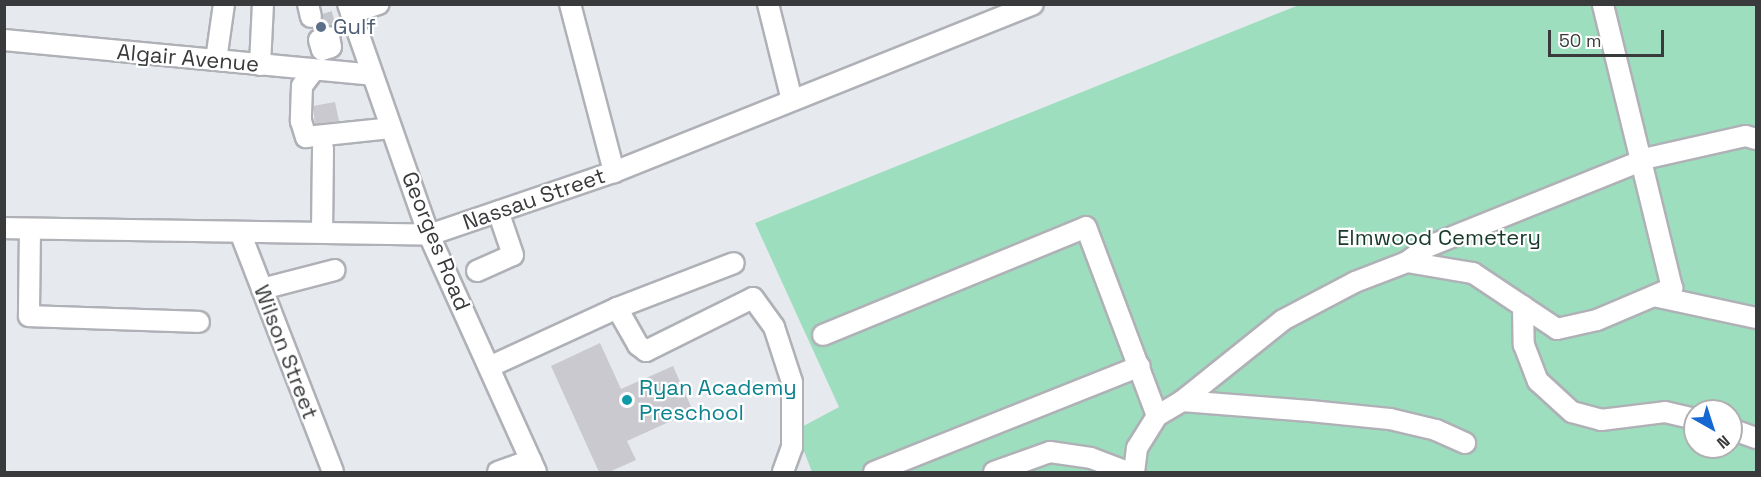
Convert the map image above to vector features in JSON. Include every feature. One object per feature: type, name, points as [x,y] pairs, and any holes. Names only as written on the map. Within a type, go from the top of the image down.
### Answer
[{"type":"street","points":[[216,60],[224,4]]},
{"type":"street","points":[[260,65],[263,4]]},
{"type":"street","points":[[349,9],[379,4]]},
{"type":"street","points":[[570,4],[614,172]]},
{"type":"street","points":[[768,4],[792,100]]},
{"type":"street","name":"Nassau Street","points":[[4,228],[429,235],[614,172],[1034,4]]},
{"type":"street","points":[[1407,262],[1473,273],[1557,329],[1597,320],[1672,288],[1603,4]]},
{"type":"street","name":"Georges Road","points":[[349,9],[429,235],[533,466]]},
{"type":"street","name":"Algair Avenue","points":[[4,40],[372,75]]},
{"type":"street","points":[[325,42],[323,70],[302,86],[301,121],[306,136],[391,128]]},
{"type":"street","points":[[1134,472],[1137,448],[1157,416],[1182,401],[1283,320],[1354,282],[1407,262],[1427,247],[1642,160],[1746,136],[1756,139]]},
{"type":"street","points":[[322,232],[323,148]]},
{"type":"street","points":[[477,271],[513,255],[498,211]]},
{"type":"street","points":[[823,335],[1086,227],[1157,416]]},
{"type":"street","points":[[30,229],[28,316],[199,322]]},
{"type":"street","name":"Wilson Street","points":[[240,232],[333,472]]},
{"type":"street","points":[[489,367],[617,308],[734,263]]},
{"type":"street","points":[[262,290],[335,270]]},
{"type":"street","points":[[1654,296],[1756,318]]},
{"type":"street","points":[[617,308],[638,345],[646,351],[753,298],[774,327],[792,382],[792,447],[783,472]]},
{"type":"street","points":[[1523,306],[1524,345],[1538,381],[1572,412],[1600,420],[1665,412],[1683,416]]},
{"type":"street","points":[[873,472],[1140,366]]},
{"type":"street","points":[[1182,401],[1390,419],[1436,430],[1465,443]]},
{"type":"street","points":[[994,472],[1050,452],[1091,458],[1128,472]]},
{"type":"street","points":[[498,472],[533,466]]},
{"type":"green space","name":"Elmwood Cemetery","points":[[1299,5],[1756,5],[1756,472],[812,472],[796,430],[839,407],[755,223]]},
{"type":"building","points":[[335,102],[339,121],[315,124],[313,106]]},
{"type":"building","name":"Ryan Academy Preschool","points":[[600,343],[621,389],[673,366],[693,411],[627,441],[636,460],[609,472],[599,472],[551,366]]},
{"type":"tunnel","points":[[322,14],[329,37]]},
{"type":"place","name":"Gulf","points":[[321,27]]},
{"type":"place","name":"Ryan Academy Preschool","points":[[627,400]]}]
